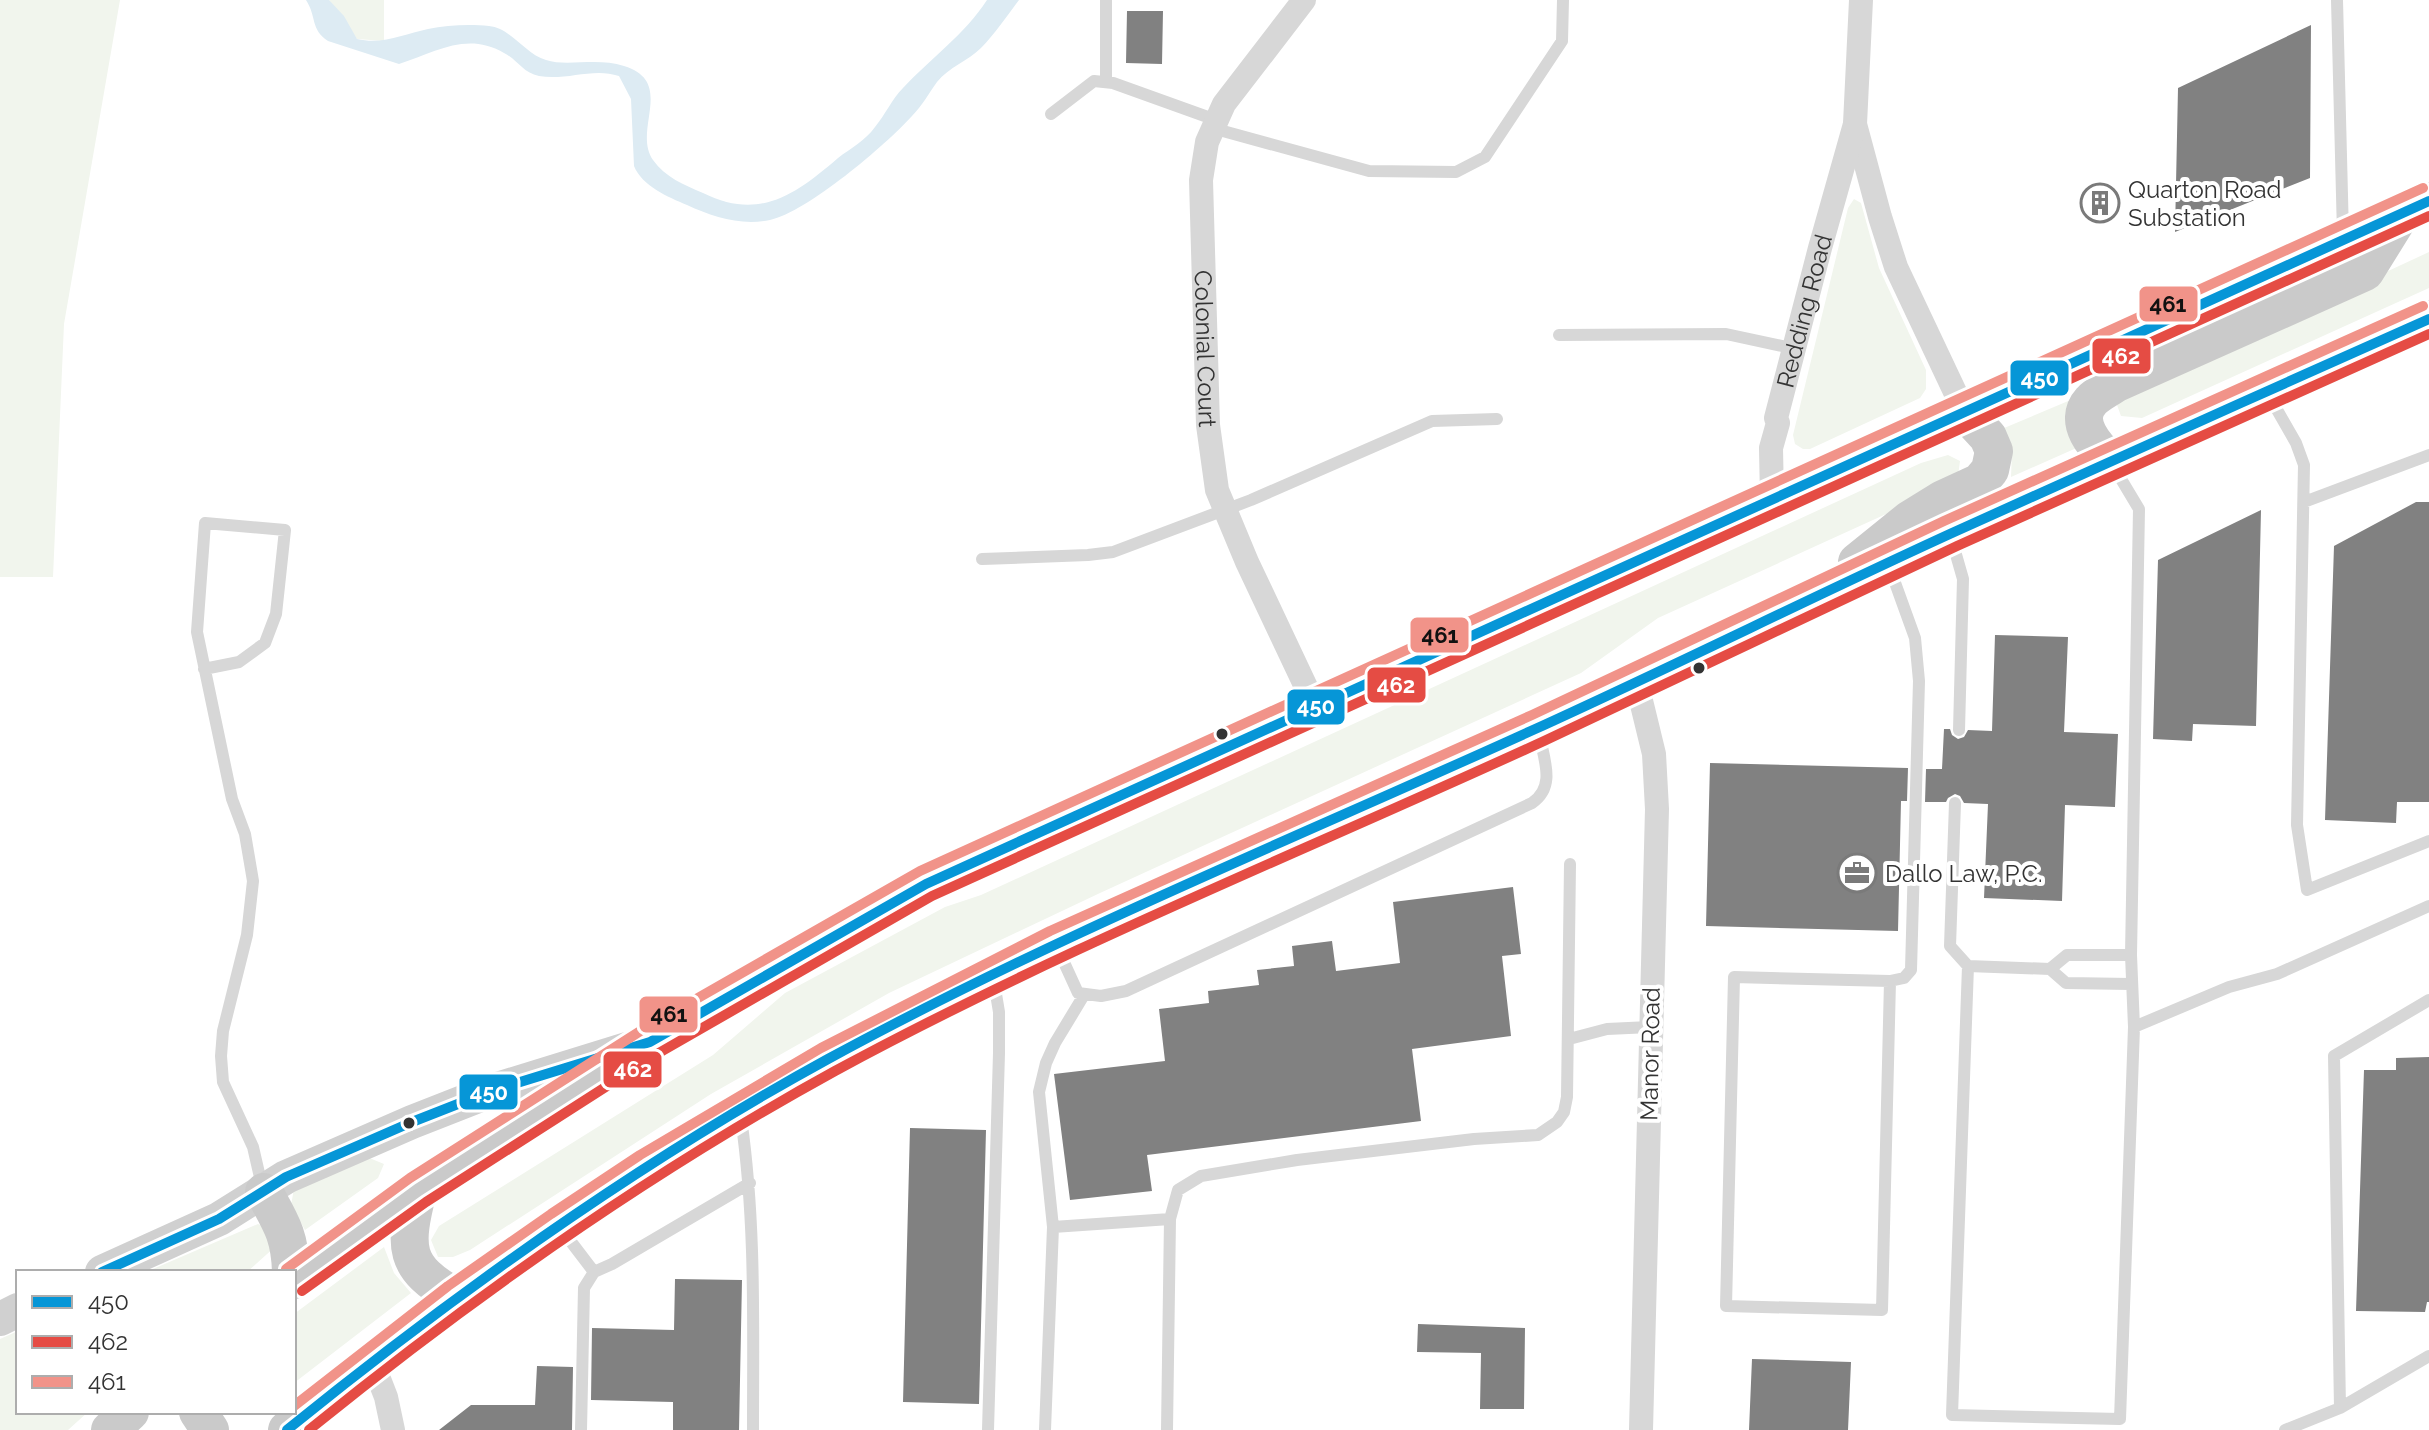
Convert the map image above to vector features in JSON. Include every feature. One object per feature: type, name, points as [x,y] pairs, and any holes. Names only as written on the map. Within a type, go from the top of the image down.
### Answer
[{"type":"main road","points":[[296,1279],[418,1190],[650,1042],[926,884],[2415,207]]},
{"type":"main road","points":[[2110,461],[2089,437],[2084,423],[2091,400],[2117,383],[2365,272],[2415,207]]},
{"type":"main road","points":[[287,1430],[456,1297],[559,1226],[647,1167],[827,1060],[1056,944],[1538,728],[1950,534],[2429,319]]},
{"type":"main road","points":[[1811,598],[1909,520],[1943,499],[1980,482],[1990,470],[1994,451],[1988,437],[1964,411]]},
{"type":"main road","points":[[418,1190],[410,1223],[413,1261],[428,1279],[456,1297]]},
{"type":"main road","points":[[264,1192],[286,1231],[291,1270]]},
{"type":"main road","points":[[110,1430],[128,1414]]},
{"type":"street","name":"Colonial Court","points":[[1304,0],[1237,86],[1214,124],[1207,142],[1201,180],[1211,459],[1224,511],[1315,706]]},
{"type":"street","name":"Redding Road","points":[[1772,498],[1771,448],[1778,423],[1776,418],[1855,124],[1861,0]]},
{"type":"street","name":"Redding Road","points":[[1855,124],[1896,267],[1964,411]]},
{"type":"street","name":"Manor Road","points":[[1636,680],[1649,731],[1656,781],[1641,1430]]},
{"type":"street","points":[[106,1270],[219,1219],[286,1177],[425,1116],[491,1091],[650,1042]]},
{"type":"street","points":[[372,1361],[386,1397],[393,1430]]},
{"type":"lane","points":[[1106,0],[1106,82]]},
{"type":"lane","points":[[1051,114],[1094,81],[1106,82],[1214,124],[1369,171],[1456,172],[1485,157],[1562,41],[1563,0]]},
{"type":"lane","points":[[2337,0],[2346,281]]},
{"type":"lane","points":[[1559,335],[1726,334],[1796,349]]},
{"type":"lane","points":[[2267,391],[2296,443],[2304,465],[2297,825],[2307,890],[2429,841]]},
{"type":"lane","points":[[982,559],[1113,552],[1224,511],[1432,421],[1497,419]]},
{"type":"lane","points":[[2304,502],[2429,455]]},
{"type":"lane","points":[[1955,803],[1950,946],[1968,966],[1952,1415],[2120,1419],[2134,1027],[2131,955],[2139,509],[2110,461]]},
{"type":"lane","points":[[204,669],[239,662],[265,643],[276,614],[285,530],[205,523],[197,632],[204,669],[232,799],[245,834],[253,881],[252,910],[223,1031],[223,1082],[253,1147],[264,1192]]},
{"type":"lane","points":[[1950,534],[1963,579],[1959,730]]},
{"type":"lane","points":[[1888,563],[1915,638],[1919,681],[1913,961],[1911,970],[1904,978],[1890,981],[1734,977],[1726,1306],[1882,1310],[1890,981]]},
{"type":"lane","points":[[1056,944],[1074,989],[1084,995],[1101,996],[1126,991],[1532,803],[1546,789],[1538,728]]},
{"type":"lane","points":[[1167,1430],[1170,1219],[1178,1190],[1201,1176],[1297,1160],[1474,1139],[1538,1135],[1546,1132],[1564,1112],[1569,1039],[1570,864]]},
{"type":"lane","points":[[2134,1027],[2229,987],[2277,974],[2429,906]]},
{"type":"lane","points":[[2050,969],[2067,955],[2131,955]]},
{"type":"lane","points":[[1968,966],[2050,969],[2066,983],[2131,984]]},
{"type":"lane","points":[[988,1430],[999,1053],[999,1012],[993,974]]},
{"type":"lane","points":[[1045,1430],[1053,1227],[1039,1092],[1055,1043],[1084,995]]},
{"type":"lane","points":[[2340,1408],[2334,1056],[2429,1000]]},
{"type":"lane","points":[[1569,1039],[1607,1029],[1650,1027]]},
{"type":"lane","points":[[740,1111],[750,1183],[753,1430]]},
{"type":"lane","points":[[581,1430],[584,1288],[594,1272],[750,1183]]},
{"type":"lane","points":[[1053,1227],[1170,1219]]},
{"type":"lane","points":[[559,1226],[594,1272]]},
{"type":"lane","points":[[2285,1430],[2340,1408],[2429,1356]]},
{"type":"shaded area","points":[[0,0],[120,0],[64,324],[53,577],[0,577]]},
{"type":"shaded area","points":[[306,0],[329,0],[344,16],[357,39],[385,40],[428,29],[489,26],[504,31],[546,60],[614,63],[639,73],[648,83],[650,95],[647,135],[653,160],[669,176],[689,187],[742,205],[775,200],[807,183],[867,136],[899,92],[958,35],[987,0],[1019,0],[981,48],[942,77],[916,112],[865,160],[824,191],[786,214],[770,220],[748,222],[717,217],[697,209],[664,194],[643,179],[634,166],[631,99],[619,76],[599,73],[539,76],[504,53],[477,44],[451,46],[399,64],[328,41],[316,27]]},
{"type":"shaded area","points":[[329,0],[384,0],[384,41],[357,39]]},
{"type":"shaded area","points":[[1854,199],[1861,203],[1879,268],[1926,370],[1926,389],[1920,398],[1810,449],[1803,449],[1795,444],[1793,435],[1848,208]]},
{"type":"shaded area","points":[[2429,252],[2429,288],[2142,418],[2121,416],[2117,405],[2134,389]]},
{"type":"shaded area","points":[[2073,399],[2081,446],[2011,477],[2012,451],[1997,431]]},
{"type":"shaded area","points":[[1948,455],[1960,461],[1958,476],[1930,494],[1658,618],[1581,673],[889,993],[711,1094],[470,1250],[453,1257],[438,1257],[431,1240],[439,1226],[713,1055],[785,993],[945,907],[981,895],[1921,463]]},
{"type":"shaded area","points":[[367,1157],[384,1164],[378,1178],[305,1230],[291,1205],[294,1189]]},
{"type":"shaded area","points":[[258,1224],[271,1230],[276,1246],[249,1270],[151,1270]]},
{"type":"shaded area","points":[[384,1247],[394,1273],[411,1293],[296,1381],[296,1313]]},
{"type":"shaded area","points":[[16,1332],[16,1414],[86,1414],[68,1430],[0,1430],[0,1339]]},
{"type":"building","points":[[1127,11],[1163,11],[1162,64],[1126,63]]},
{"type":"building","points":[[2311,25],[2310,178],[2175,232],[2178,88]]},
{"type":"building","points":[[2416,502],[2429,502],[2429,802],[2397,802],[2396,823],[2325,820],[2334,546]]},
{"type":"building","points":[[2261,510],[2256,726],[2193,724],[2192,741],[2153,739],[2158,560]]},
{"type":"building","points":[[1995,635],[2068,637],[2064,732],[2118,734],[2115,807],[2065,805],[2062,901],[1984,898],[1988,804],[1964,803],[1955,794],[1946,802],[1925,802],[1926,769],[1942,769],[1944,729],[1950,729],[1958,739],[1964,737],[1968,730],[1992,731]]},
{"type":"building","points":[[1710,763],[1908,768],[1907,801],[1901,801],[1898,931],[1706,926]]},
{"type":"building","points":[[1513,887],[1521,954],[1502,956],[1511,1036],[1412,1049],[1421,1121],[1147,1155],[1152,1191],[1070,1200],[1054,1074],[1165,1061],[1159,1009],[1209,1003],[1208,991],[1259,985],[1257,970],[1294,966],[1292,946],[1332,941],[1336,971],[1400,963],[1393,902]]},
{"type":"building","points":[[2429,1057],[2429,1302],[2425,1312],[2356,1311],[2364,1070],[2396,1070],[2396,1058]]},
{"type":"building","points":[[910,1128],[986,1130],[979,1404],[903,1402]]},
{"type":"building","points":[[675,1279],[742,1280],[739,1430],[673,1430],[673,1402],[591,1400],[592,1328],[674,1330]]},
{"type":"building","points":[[1418,1324],[1525,1328],[1524,1409],[1480,1409],[1481,1353],[1417,1352]]},
{"type":"building","points":[[1752,1359],[1851,1362],[1848,1430],[1749,1430]]},
{"type":"building","points":[[537,1366],[573,1367],[572,1430],[439,1430],[471,1405],[535,1405]]},
{"type":"transit line","name":"461","points":[[286,1269],[410,1178],[642,1030],[920,871],[2423,188]]},
{"type":"transit line","name":"450","points":[[106,1270],[219,1219],[286,1177],[412,1122],[491,1091],[650,1042],[926,884],[2429,201]]},
{"type":"transit line","name":"462","points":[[302,1291],[426,1202],[657,1054],[932,896],[2429,216]]},
{"type":"transit line","name":"461","points":[[296,1404],[448,1286],[551,1214],[640,1155],[821,1048],[1050,931],[1532,715],[1944,521],[2423,306]]},
{"type":"transit line","name":"450","points":[[287,1430],[482,1280],[617,1186],[757,1099],[914,1014],[1178,888],[1533,730],[1952,533],[2429,319]]},
{"type":"transit line","name":"462","points":[[309,1430],[499,1284],[630,1194],[766,1110],[921,1026],[1097,941],[1544,741],[1957,546],[2429,334]]},
{"type":"place","name":"Quarton Road Substation","points":[[2100,203]]},
{"type":"place","name":"Dallo Law, P.C.","points":[[1857,873]]}]
